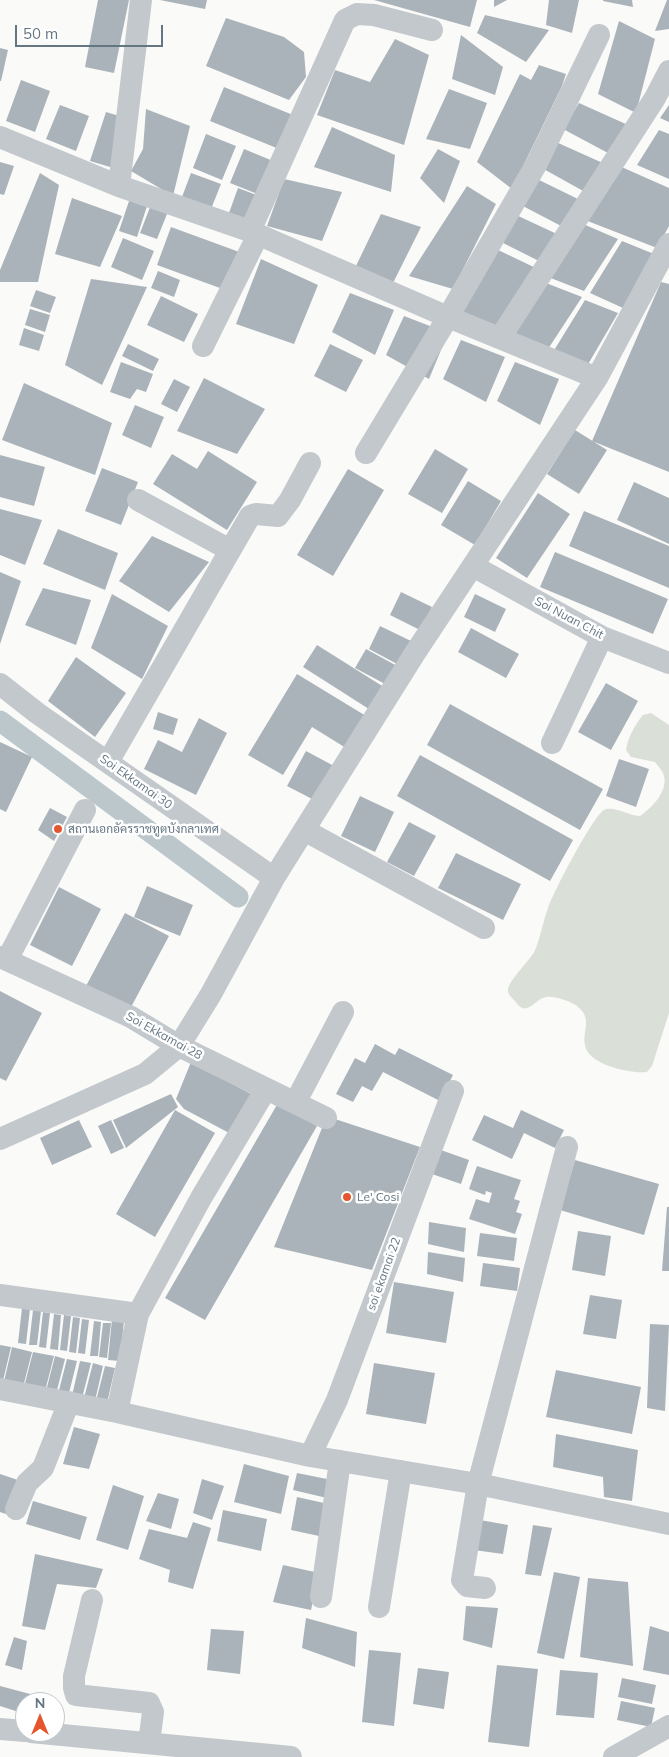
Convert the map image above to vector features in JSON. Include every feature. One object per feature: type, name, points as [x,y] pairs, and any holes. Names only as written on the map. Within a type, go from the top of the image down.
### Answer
[{"type":"street","points":[[119,186],[141,0]]},
{"type":"street","points":[[203,346],[254,233],[345,20],[357,14],[432,30]]},
{"type":"street","points":[[366,453],[448,318],[537,163],[599,35]]},
{"type":"street","points":[[500,338],[655,98],[669,71]]},
{"type":"street","points":[[0,137],[119,186],[254,233],[448,318],[597,378]]},
{"type":"street","points":[[0,1139],[146,1074],[179,1046],[211,994],[274,878],[304,830],[410,662],[597,378],[669,244]]},
{"type":"street","points":[[108,762],[252,514],[278,516],[290,500],[310,463]]},
{"type":"street","points":[[138,500],[230,550]]},
{"type":"street","name":"Soi Nuan Chit","points":[[473,566],[602,637],[669,662]]},
{"type":"street","points":[[552,743],[602,637]]},
{"type":"street","name":"Soi Ekkamai 30","points":[[0,684],[37,713],[274,878]]},
{"type":"street","points":[[3,958],[85,810]]},
{"type":"street","points":[[304,830],[484,928]]},
{"type":"street","name":"Soi Ekkamai 28","points":[[3,958],[131,1017],[179,1046],[326,1118]]},
{"type":"street","points":[[295,1103],[343,1012]]},
{"type":"street","points":[[117,1412],[138,1314],[201,1198],[266,1089]]},
{"type":"street","name":"soi ekamai 22","points":[[310,1456],[337,1400],[452,1091]]},
{"type":"street","points":[[485,1588],[467,1586],[462,1580],[478,1484],[567,1147]]},
{"type":"street","points":[[0,1295],[138,1314]]},
{"type":"street","points":[[0,1389],[117,1412],[310,1456],[478,1484],[669,1524]]},
{"type":"street","points":[[16,1509],[27,1483],[43,1468],[69,1402]]},
{"type":"street","points":[[321,1597],[340,1461]]},
{"type":"street","points":[[379,1607],[401,1471]]},
{"type":"street","points":[[92,1600],[74,1676],[76,1695],[149,1704],[153,1712],[149,1743]]},
{"type":"street","points":[[614,1757],[669,1726]]},
{"type":"street","points":[[0,1729],[15,1731]]},
{"type":"street","points":[[65,1735],[291,1757]]},
{"type":"shaded area","points":[[651,713],[669,725],[669,1013],[652,1066],[647,1072],[640,1072],[611,1067],[594,1058],[588,1052],[584,1040],[585,1016],[575,1005],[562,999],[546,997],[530,1007],[523,1008],[510,996],[508,987],[534,953],[548,908],[557,887],[599,815],[604,810],[612,809],[640,816],[658,799],[665,782],[662,770],[655,762],[631,757],[626,750],[630,736],[637,723],[643,715]]},
{"type":"building","points":[[98,0],[129,0],[114,73],[85,67]]},
{"type":"building","points":[[160,0],[207,0],[205,9]]},
{"type":"building","points":[[374,0],[477,0],[470,27]]},
{"type":"building","points":[[494,0],[507,0],[494,7]]},
{"type":"building","points":[[549,0],[579,0],[572,33],[546,25]]},
{"type":"building","points":[[603,0],[632,0],[633,7],[603,1]]},
{"type":"building","points":[[667,0],[669,0],[669,29],[655,31]]},
{"type":"building","points":[[485,15],[549,30],[526,62],[477,33]]},
{"type":"building","points":[[226,18],[284,37],[304,52],[306,77],[289,100],[206,66]]},
{"type":"building","points":[[619,21],[655,39],[636,113],[598,94]]},
{"type":"building","points":[[461,35],[503,67],[495,95],[452,79]]},
{"type":"building","points":[[395,39],[429,55],[404,145],[317,115],[335,70],[370,82]]},
{"type":"building","points":[[0,48],[8,50],[1,81],[0,81]]},
{"type":"building","points":[[539,65],[566,74],[512,189],[477,162],[520,74],[531,80]]},
{"type":"building","points":[[21,80],[50,91],[35,132],[6,121]]},
{"type":"building","points":[[224,87],[298,117],[284,151],[210,121]]},
{"type":"building","points":[[449,89],[487,103],[470,149],[426,139]]},
{"type":"building","points":[[579,103],[628,125],[608,153],[563,129]]},
{"type":"building","points":[[60,105],[89,116],[76,151],[46,139]]},
{"type":"building","points":[[669,105],[669,122],[660,118]]},
{"type":"building","points":[[146,109],[190,126],[173,196],[131,171],[143,149]]},
{"type":"building","points":[[106,112],[136,121],[120,170],[90,161]]},
{"type":"building","points":[[332,127],[395,155],[391,192],[314,167]]},
{"type":"building","points":[[659,130],[669,134],[669,179],[637,165]]},
{"type":"building","points":[[206,134],[236,146],[222,180],[193,168]]},
{"type":"building","points":[[556,142],[605,164],[585,192],[540,167]]},
{"type":"building","points":[[244,149],[273,161],[260,195],[230,183]]},
{"type":"building","points":[[438,149],[460,161],[444,203],[420,178]]},
{"type":"building","points":[[0,162],[14,166],[4,195],[0,194]]},
{"type":"building","points":[[617,165],[669,188],[669,226],[657,248],[585,220]]},
{"type":"building","points":[[40,173],[59,185],[38,282],[0,282],[0,270]]},
{"type":"building","points":[[191,173],[221,184],[211,209],[182,197]]},
{"type":"building","points":[[535,178],[580,200],[565,228],[519,204]]},
{"type":"building","points":[[284,179],[342,192],[322,241],[267,226]]},
{"type":"building","points":[[467,186],[496,204],[453,289],[409,276]]},
{"type":"building","points":[[238,188],[267,199],[258,224],[229,213]]},
{"type":"building","points":[[131,195],[149,200],[137,237],[119,231]]},
{"type":"building","points":[[72,198],[122,216],[100,267],[55,254]]},
{"type":"building","points":[[152,202],[169,209],[157,239],[140,233]]},
{"type":"building","points":[[381,214],[421,227],[391,287],[355,268]]},
{"type":"building","points":[[514,214],[559,235],[543,263],[501,242]]},
{"type":"building","points":[[583,224],[618,239],[584,291],[548,277]]},
{"type":"building","points":[[171,227],[242,253],[228,291],[157,265]]},
{"type":"building","points":[[123,238],[154,251],[142,280],[111,267]]},
{"type":"building","points":[[622,241],[654,254],[623,308],[590,293]]},
{"type":"building","points":[[496,249],[540,270],[496,326],[460,315]]},
{"type":"building","points":[[261,259],[318,285],[294,344],[236,324]]},
{"type":"building","points":[[158,271],[180,280],[174,297],[151,288]]},
{"type":"building","points":[[91,279],[147,287],[102,385],[65,365]]},
{"type":"building","points":[[661,282],[669,284],[669,472],[592,441]]},
{"type":"building","points":[[546,283],[582,297],[548,349],[512,335]]},
{"type":"building","points":[[36,290],[56,297],[50,313],[30,306]]},
{"type":"building","points":[[350,293],[394,310],[375,355],[332,332]]},
{"type":"building","points":[[161,296],[198,314],[184,342],[147,325]]},
{"type":"building","points":[[585,300],[618,313],[587,366],[553,352]]},
{"type":"building","points":[[30,309],[50,315],[45,332],[25,325]]},
{"type":"building","points":[[404,316],[448,333],[429,379],[386,355]]},
{"type":"building","points":[[24,328],[44,335],[39,351],[19,345]]},
{"type":"building","points":[[461,340],[505,357],[486,402],[443,379]]},
{"type":"building","points":[[128,344],[159,359],[153,371],[122,356]]},
{"type":"building","points":[[330,344],[363,360],[346,392],[314,376]]},
{"type":"building","points":[[121,362],[153,374],[146,392],[137,389],[130,399],[110,392]]},
{"type":"building","points":[[515,362],[559,379],[540,425],[497,401]]},
{"type":"building","points":[[204,378],[265,409],[237,454],[177,431]]},
{"type":"building","points":[[174,379],[190,387],[177,412],[161,404]]},
{"type":"building","points":[[24,383],[112,423],[95,475],[2,440]]},
{"type":"building","points":[[135,405],[164,417],[151,448],[122,435]]},
{"type":"building","points":[[575,430],[607,450],[579,494],[547,474]]},
{"type":"building","points":[[435,449],[468,469],[442,513],[408,494]]},
{"type":"building","points":[[208,451],[257,482],[227,530],[153,484],[172,454],[197,469]]},
{"type":"building","points":[[0,455],[45,467],[34,506],[0,497]]},
{"type":"building","points":[[102,468],[138,482],[121,525],[85,511]]},
{"type":"building","points":[[348,469],[384,490],[333,576],[297,555]]},
{"type":"building","points":[[468,481],[501,501],[475,545],[441,525]]},
{"type":"building","points":[[634,482],[669,498],[669,544],[617,520]]},
{"type":"building","points":[[538,493],[570,514],[527,578],[496,558]]},
{"type":"building","points":[[0,509],[42,520],[25,565],[0,555]]},
{"type":"building","points":[[584,511],[669,546],[669,588],[569,546]]},
{"type":"building","points":[[58,529],[118,553],[105,590],[43,564]]},
{"type":"building","points":[[152,536],[209,562],[169,612],[119,581]]},
{"type":"building","points":[[555,552],[668,599],[653,634],[540,587]]},
{"type":"building","points":[[0,572],[21,581],[0,644]]},
{"type":"building","points":[[43,588],[91,600],[76,645],[25,625]]},
{"type":"building","points":[[401,592],[432,607],[420,630],[390,615]]},
{"type":"building","points":[[112,594],[168,626],[142,679],[91,648]]},
{"type":"building","points":[[475,594],[506,609],[495,632],[464,617]]},
{"type":"building","points":[[380,626],[411,641],[399,665],[369,649]]},
{"type":"building","points":[[471,628],[519,654],[506,678],[458,652]]},
{"type":"building","points":[[317,645],[387,689],[372,711],[303,667]]},
{"type":"building","points":[[366,649],[397,666],[387,685],[355,668]]},
{"type":"building","points":[[76,657],[126,693],[95,737],[48,701]]},
{"type":"building","points":[[297,674],[366,716],[346,748],[312,727],[283,775],[248,755]]},
{"type":"building","points":[[606,683],[638,701],[611,750],[578,732]]},
{"type":"building","points":[[450,704],[603,789],[580,830],[427,745]]},
{"type":"building","points":[[158,712],[178,719],[173,735],[153,729]]},
{"type":"building","points":[[199,718],[227,733],[196,795],[144,769],[158,740],[182,752]]},
{"type":"building","points":[[0,742],[32,757],[6,812],[0,809]]},
{"type":"building","points":[[306,751],[334,766],[316,801],[287,786]]},
{"type":"building","points":[[420,755],[573,840],[550,881],[397,796]]},
{"type":"building","points":[[619,759],[649,769],[636,807],[606,796]]},
{"type":"building","points":[[360,796],[394,812],[375,852],[341,836]]},
{"type":"building","points":[[50,808],[67,817],[54,841],[38,830]]},
{"type":"building","points":[[409,822],[436,836],[414,876],[387,862]]},
{"type":"building","points":[[456,853],[521,884],[503,920],[438,888]]},
{"type":"building","points":[[147,886],[193,905],[180,936],[134,917]]},
{"type":"building","points":[[59,887],[101,909],[72,966],[30,945]]},
{"type":"building","points":[[125,913],[169,936],[130,1009],[86,986]]},
{"type":"building","points":[[0,991],[42,1013],[6,1081],[0,1078]]},
{"type":"building","points":[[375,1044],[395,1055],[399,1048],[453,1075],[440,1101],[383,1072],[372,1091],[362,1086],[353,1102],[336,1094],[355,1058],[365,1063]]},
{"type":"building","points":[[191,1062],[253,1095],[231,1134],[184,1109],[176,1099]]},
{"type":"building","points":[[171,1094],[178,1107],[126,1148],[113,1120]]},
{"type":"building","points":[[278,1103],[317,1126],[205,1320],[165,1298]]},
{"type":"building","points":[[175,1110],[215,1133],[155,1237],[116,1214]]},
{"type":"building","points":[[521,1110],[564,1130],[555,1148],[524,1133],[512,1159],[472,1140],[484,1115],[513,1128]]},
{"type":"building","name":"Le' Cosi","points":[[326,1118],[332,1118],[420,1147],[372,1270],[274,1247]]},
{"type":"building","points":[[79,1120],[92,1147],[52,1165],[40,1138]]},
{"type":"building","points":[[111,1120],[124,1148],[111,1154],[98,1126]]},
{"type":"building","points":[[438,1149],[469,1160],[461,1184],[429,1173]]},
{"type":"building","points":[[575,1160],[659,1184],[644,1235],[560,1210]]},
{"type":"building","points":[[477,1166],[521,1180],[514,1199],[520,1201],[516,1212],[522,1214],[515,1234],[469,1219],[476,1199],[489,1203],[492,1193],[486,1191],[485,1195],[469,1189]]},
{"type":"building","points":[[667,1207],[669,1207],[669,1271],[662,1271]]},
{"type":"building","points":[[429,1222],[466,1228],[464,1252],[428,1244]]},
{"type":"building","points":[[578,1231],[611,1236],[605,1276],[572,1270]]},
{"type":"building","points":[[480,1233],[517,1238],[514,1261],[477,1256]]},
{"type":"building","points":[[428,1252],[465,1258],[463,1282],[427,1274]]},
{"type":"building","points":[[483,1263],[520,1268],[517,1291],[480,1286]]},
{"type":"building","points":[[394,1282],[454,1292],[446,1343],[386,1333]]},
{"type":"building","points":[[590,1295],[622,1300],[616,1339],[583,1334]]},
{"type":"building","points":[[22,1308],[30,1309],[26,1344],[18,1343]]},
{"type":"building","points":[[33,1310],[41,1311],[37,1345],[29,1345]]},
{"type":"building","points":[[43,1312],[50,1313],[46,1348],[39,1347]]},
{"type":"building","points":[[54,1314],[61,1315],[58,1350],[50,1349]]},
{"type":"building","points":[[64,1315],[71,1316],[67,1351],[60,1350]]},
{"type":"building","points":[[73,1317],[80,1318],[76,1353],[69,1352]]},
{"type":"building","points":[[82,1319],[89,1320],[85,1354],[78,1353]]},
{"type":"building","points":[[112,1319],[124,1320],[120,1361],[108,1360]]},
{"type":"building","points":[[94,1321],[101,1322],[98,1356],[90,1356]]},
{"type":"building","points":[[103,1323],[111,1323],[107,1358],[99,1357]]},
{"type":"building","points":[[650,1324],[669,1325],[665,1411],[647,1408]]},
{"type":"building","points":[[0,1345],[11,1347],[1,1389],[0,1389]]},
{"type":"building","points":[[12,1347],[32,1352],[22,1391],[3,1386]]},
{"type":"building","points":[[33,1352],[54,1356],[44,1395],[23,1391]]},
{"type":"building","points":[[55,1356],[65,1359],[55,1398],[45,1395]]},
{"type":"building","points":[[67,1359],[77,1361],[67,1401],[57,1398]]},
{"type":"building","points":[[80,1361],[91,1363],[81,1402],[71,1400]]},
{"type":"building","points":[[93,1363],[103,1366],[94,1405],[83,1402]]},
{"type":"building","points":[[374,1363],[435,1373],[426,1424],[366,1414]]},
{"type":"building","points":[[105,1366],[115,1368],[106,1407],[95,1405]]},
{"type":"building","points":[[556,1370],[641,1387],[632,1434],[546,1417]]},
{"type":"building","points":[[74,1427],[100,1434],[89,1469],[63,1464]]},
{"type":"building","points":[[556,1434],[638,1450],[632,1501],[604,1497],[603,1477],[553,1467]]},
{"type":"building","points":[[244,1464],[289,1476],[281,1514],[234,1502]]},
{"type":"building","points":[[297,1473],[332,1480],[327,1498],[293,1490]]},
{"type":"building","points":[[0,1474],[27,1483],[12,1516],[0,1512]]},
{"type":"building","points":[[202,1479],[224,1486],[212,1520],[193,1513]]},
{"type":"building","points":[[113,1485],[144,1496],[128,1550],[96,1540]]},
{"type":"building","points":[[158,1493],[179,1499],[171,1529],[146,1521]]},
{"type":"building","points":[[297,1497],[324,1503],[319,1536],[291,1530]]},
{"type":"building","points":[[33,1501],[87,1517],[80,1540],[26,1524]]},
{"type":"building","points":[[223,1510],[267,1519],[261,1551],[217,1541]]},
{"type":"building","points":[[480,1520],[508,1525],[503,1554],[474,1550]]},
{"type":"building","points":[[193,1522],[211,1528],[193,1589],[168,1582],[170,1570],[139,1559],[149,1529],[187,1538]]},
{"type":"building","points":[[533,1525],[552,1528],[541,1576],[525,1574]]},
{"type":"building","points":[[35,1554],[103,1569],[96,1588],[57,1584],[45,1630],[22,1626]]},
{"type":"building","points":[[283,1565],[319,1573],[311,1610],[273,1602]]},
{"type":"building","points":[[554,1572],[580,1577],[564,1659],[537,1653]]},
{"type":"building","points":[[588,1578],[628,1582],[633,1666],[580,1657]]},
{"type":"building","points":[[466,1606],[498,1608],[492,1648],[463,1640]]},
{"type":"building","points":[[306,1618],[357,1632],[355,1667],[302,1648]]},
{"type":"building","points":[[650,1626],[669,1632],[669,1675],[643,1670]]},
{"type":"building","points":[[211,1629],[244,1631],[240,1674],[207,1670]]},
{"type":"building","points":[[14,1637],[27,1641],[22,1670],[5,1665]]},
{"type":"building","points":[[369,1650],[401,1653],[394,1726],[362,1722]]},
{"type":"building","points":[[497,1665],[538,1669],[529,1747],[488,1742]]},
{"type":"building","points":[[418,1668],[449,1672],[444,1709],[413,1704]]},
{"type":"building","points":[[560,1670],[598,1673],[594,1718],[556,1715]]},
{"type":"building","points":[[622,1678],[656,1685],[652,1704],[618,1697]]},
{"type":"building","points":[[0,1686],[23,1692],[15,1692],[15,1711],[0,1706]]},
{"type":"building","points":[[621,1701],[655,1708],[651,1727],[617,1720]]},
{"type":"waterway","points":[[0,721],[238,897]]},
{"type":"place","name":"สถานเอกอัครราชทูตบังกลาเทศ","points":[[58,829]]},
{"type":"place","name":"Le' Cosi","points":[[347,1197]]}]
